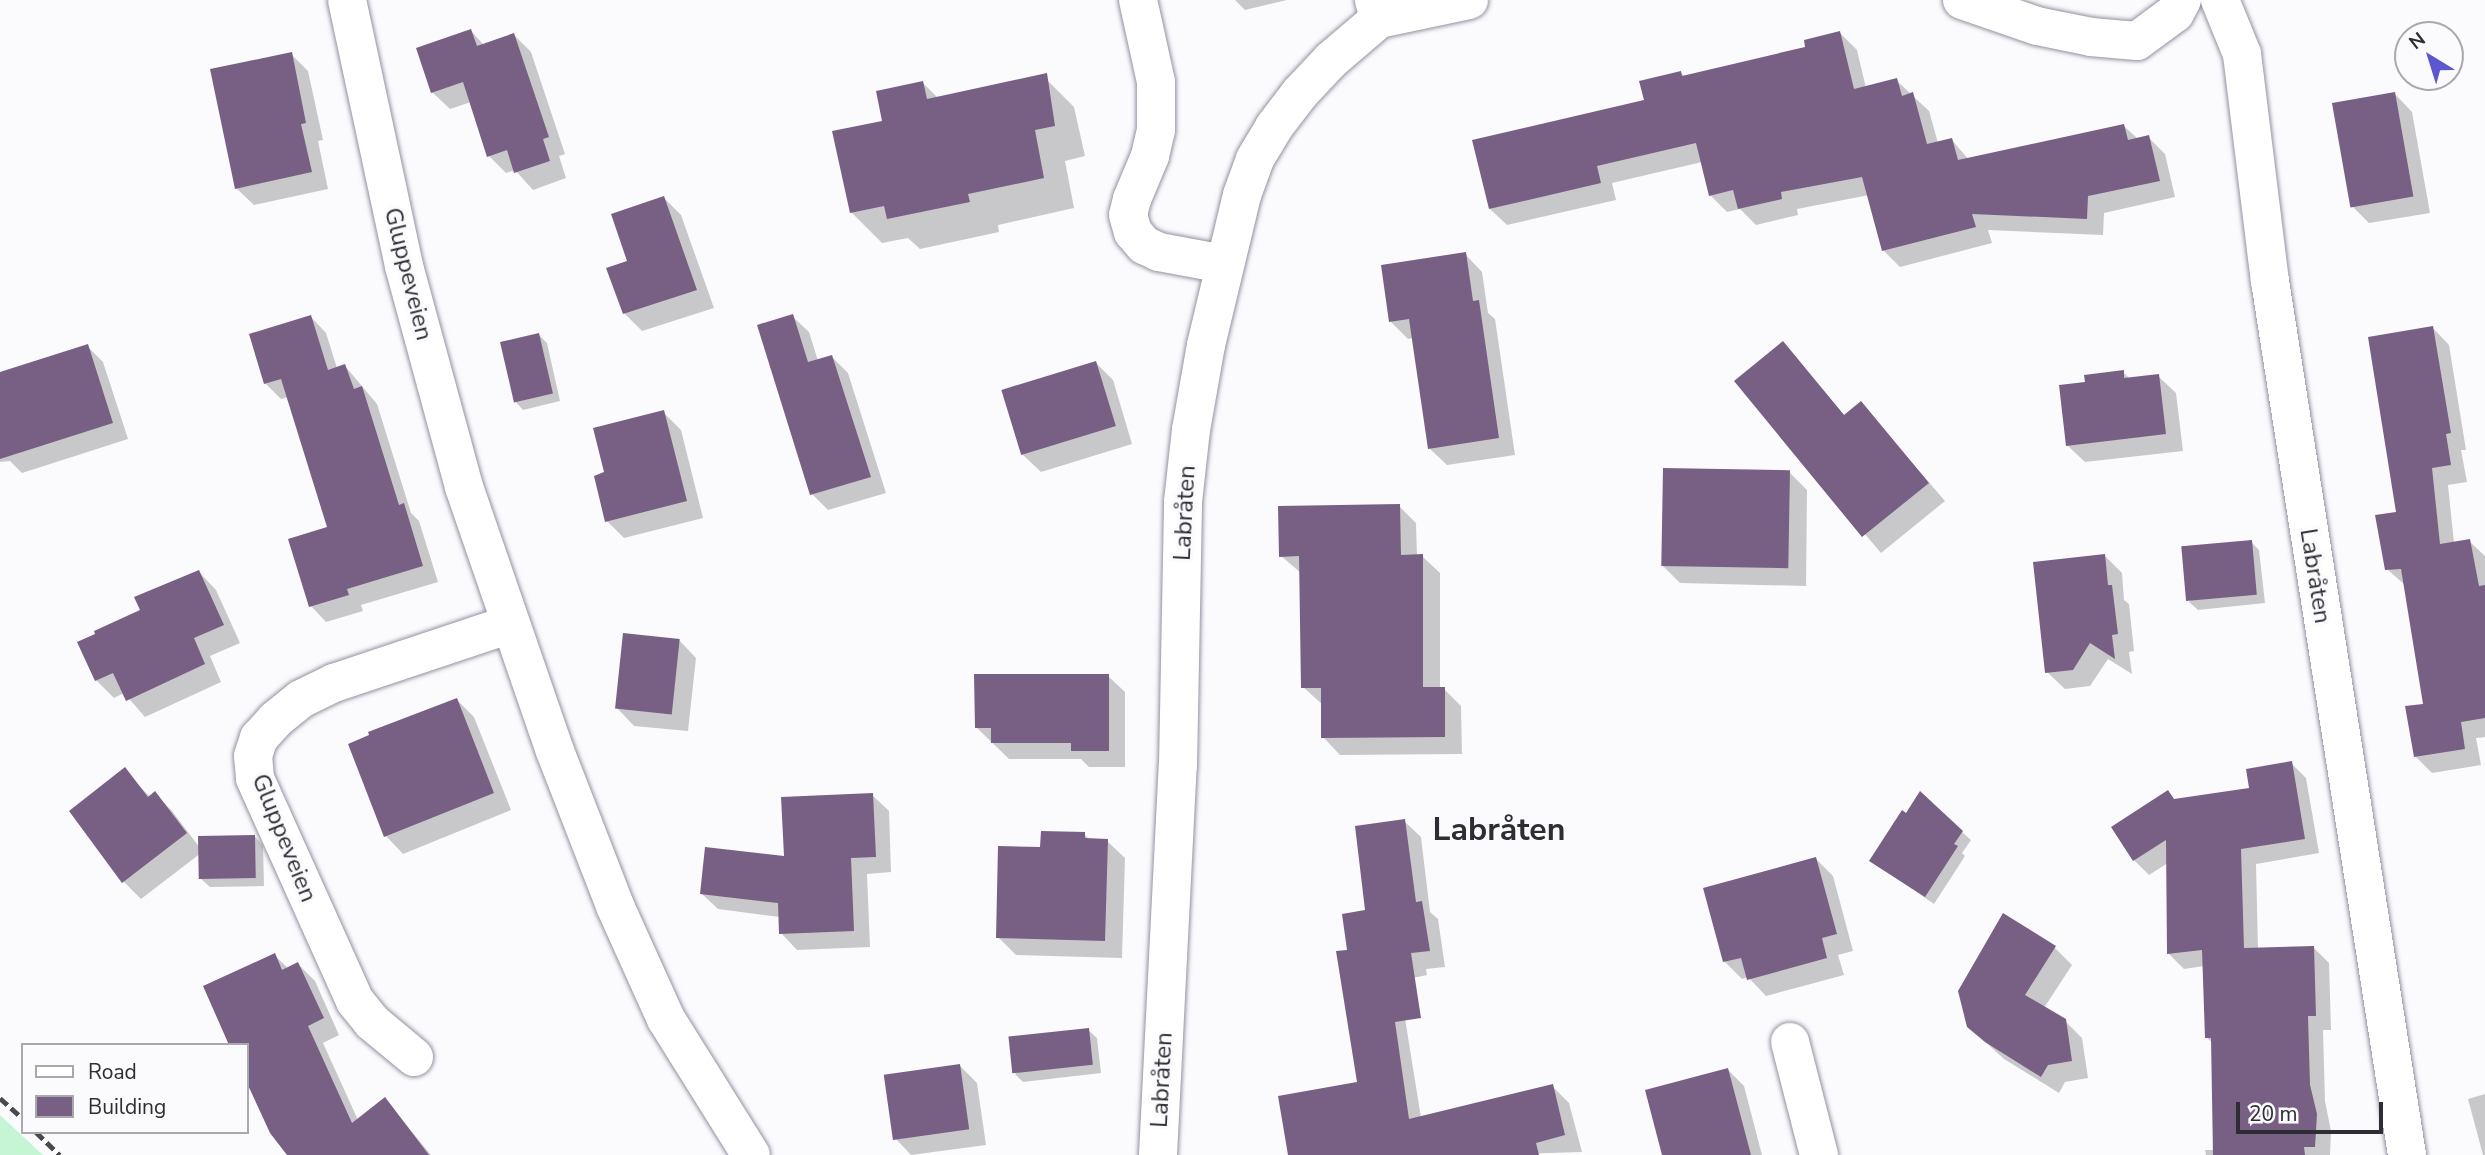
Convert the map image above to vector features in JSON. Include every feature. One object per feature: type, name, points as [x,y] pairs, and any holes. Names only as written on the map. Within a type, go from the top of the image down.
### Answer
[{"type":"street","name":"Gluppeveien","points":[[347,0],[404,266],[464,487],[510,624],[615,906],[654,994],[666,1019],[751,1155]]},
{"type":"street","points":[[1138,0],[1156,82],[1156,130],[1128,215],[1133,232],[1143,245],[1159,252],[1224,264]]},
{"type":"street","name":"Labråten","points":[[1158,1155],[1178,766],[1183,502],[1191,430],[1224,264],[1242,195],[1255,159],[1273,127],[1376,10],[1469,0]]},
{"type":"street","points":[[1962,0],[2037,26],[2091,37],[2137,41],[2175,13],[2182,0]]},
{"type":"street","name":"Labråten","points":[[2220,0],[2242,54],[2270,281],[2407,1155]]},
{"type":"street","name":"Gluppeveien","points":[[414,1057],[372,1022],[355,1001],[256,778],[253,756],[260,738],[275,720],[302,699],[334,683],[510,624]]},
{"type":"street","points":[[1790,1042],[1819,1155]]},
{"type":"green space","points":[[0,1115],[43,1155],[0,1155]]},
{"type":"building","points":[[471,29],[477,46],[514,33],[549,137],[543,139],[550,161],[514,173],[507,150],[487,157],[463,82],[431,93],[416,48]]},
{"type":"building","points":[[1840,31],[1854,89],[1897,78],[1902,96],[1913,92],[1927,144],[1952,138],[1958,160],[2124,124],[2128,140],[2149,135],[2160,181],[2088,196],[2087,219],[1972,214],[1976,227],[1882,251],[1862,177],[1781,192],[1782,199],[1738,209],[1733,190],[1709,196],[1696,143],[1597,166],[1601,183],[1489,209],[1472,140],[1644,100],[1639,81],[1681,71],[1682,76],[1805,47],[1804,40]]},
{"type":"building","points":[[292,52],[306,123],[301,124],[312,172],[235,189],[210,69]]},
{"type":"building","points":[[1047,73],[1055,126],[1035,130],[1044,178],[968,194],[970,202],[887,219],[884,206],[850,213],[832,131],[882,121],[876,91],[923,81],[927,99]]},
{"type":"building","points":[[2395,92],[2413,196],[2350,208],[2332,103]]},
{"type":"building","points":[[664,196],[697,290],[623,314],[606,268],[627,261],[611,214]]},
{"type":"building","points":[[1466,252],[1473,301],[1479,300],[1499,438],[1428,449],[1409,319],[1389,322],[1381,265]]},
{"type":"building","points":[[793,314],[808,362],[832,355],[871,477],[810,495],[757,325]]},
{"type":"building","points":[[311,315],[328,370],[345,364],[354,389],[362,386],[399,505],[404,503],[423,566],[347,589],[349,595],[309,607],[288,539],[327,527],[281,379],[264,384],[249,334]]},
{"type":"building","points":[[2433,326],[2451,433],[2446,434],[2451,465],[2432,468],[2440,544],[2470,539],[2479,586],[2485,585],[2485,718],[2461,722],[2465,749],[2414,757],[2405,706],[2423,704],[2401,569],[2385,570],[2375,515],[2396,512],[2368,337]]},
{"type":"building","points":[[539,333],[553,393],[514,402],[500,342]]},
{"type":"building","points":[[1783,341],[1844,415],[1861,401],[1929,483],[1862,537],[1734,381]]},
{"type":"building","points":[[88,344],[113,423],[0,459],[0,372]]},
{"type":"building","points":[[1096,361],[1116,426],[1021,455],[1001,390]]},
{"type":"building","points":[[2124,370],[2124,378],[2159,374],[2166,434],[2066,446],[2059,385],[2085,382],[2084,375]]},
{"type":"building","points":[[664,410],[687,501],[605,522],[594,476],[604,472],[593,428]]},
{"type":"building","points":[[1663,468],[1790,470],[1788,568],[1661,566]]},
{"type":"building","points":[[1400,504],[1401,555],[1423,554],[1423,687],[1445,687],[1445,737],[1321,738],[1321,688],[1301,688],[1299,556],[1279,557],[1278,506]]},
{"type":"building","points":[[2252,540],[2257,595],[2186,601],[2181,546]]},
{"type":"building","points":[[2105,554],[2118,634],[2112,635],[2115,659],[2090,643],[2073,670],[2045,673],[2033,562]]},
{"type":"building","points":[[199,570],[224,625],[194,638],[205,664],[126,701],[113,673],[95,681],[77,642],[95,634],[94,631],[140,610],[134,597]]},
{"type":"building","points":[[623,633],[680,639],[672,715],[615,709]]},
{"type":"building","points":[[974,674],[1109,674],[1109,751],[1071,751],[1071,743],[991,743],[991,728],[975,728]]},
{"type":"building","points":[[457,698],[494,793],[384,837],[348,744],[369,735],[368,732]]},
{"type":"building","points":[[2292,761],[2305,839],[2241,849],[2244,948],[2314,946],[2316,1016],[2308,1016],[2310,1085],[2317,1114],[2315,1147],[2304,1147],[2305,1155],[2213,1155],[2211,1038],[2205,1038],[2202,950],[2167,954],[2166,840],[2133,861],[2111,827],[2168,790],[2174,799],[2249,788],[2246,769]]},
{"type":"building","points":[[125,767],[148,797],[155,791],[187,833],[122,883],[69,811]]},
{"type":"building","points":[[1920,791],[1963,831],[1954,844],[1958,846],[1925,897],[1869,861],[1902,810],[1906,813]]},
{"type":"building","points":[[873,793],[876,857],[851,858],[854,931],[779,934],[778,903],[700,894],[705,847],[784,856],[781,797]]},
{"type":"building","points":[[1405,819],[1416,902],[1422,901],[1430,951],[1411,953],[1421,1018],[1395,1022],[1409,1119],[1553,1084],[1565,1135],[1536,1143],[1539,1155],[1288,1155],[1278,1096],[1357,1082],[1336,951],[1347,950],[1342,914],[1365,910],[1355,826]]},
{"type":"building","points":[[1041,831],[1085,832],[1085,838],[1108,839],[1105,941],[996,938],[998,846],[1040,847]]},
{"type":"building","points":[[255,835],[256,878],[199,879],[198,836]]},
{"type":"building","points":[[1816,857],[1837,934],[1822,938],[1827,958],[1747,980],[1741,958],[1723,962],[1703,888]]},
{"type":"building","points":[[2003,913],[2056,946],[2025,995],[2066,1019],[2072,1061],[2048,1065],[2041,1077],[1985,1042],[1967,1027],[1958,991]]},
{"type":"building","points":[[275,953],[282,970],[298,962],[324,1018],[308,1026],[352,1123],[385,1097],[429,1155],[287,1155],[270,1133],[248,1085],[248,1043],[228,1043],[203,986]]},
{"type":"building","points":[[1089,1028],[1093,1065],[1012,1073],[1008,1036]]},
{"type":"building","points":[[960,1064],[969,1129],[893,1140],[884,1075]]},
{"type":"building","points":[[1728,1068],[1751,1155],[1662,1155],[1645,1090]]},
{"type":"railway","points":[[0,1098],[21,1117]]},
{"type":"railway","points":[[38,1134],[60,1155]]},
{"type":"district","name":"Labråten","points":[[1499,830]]}]
